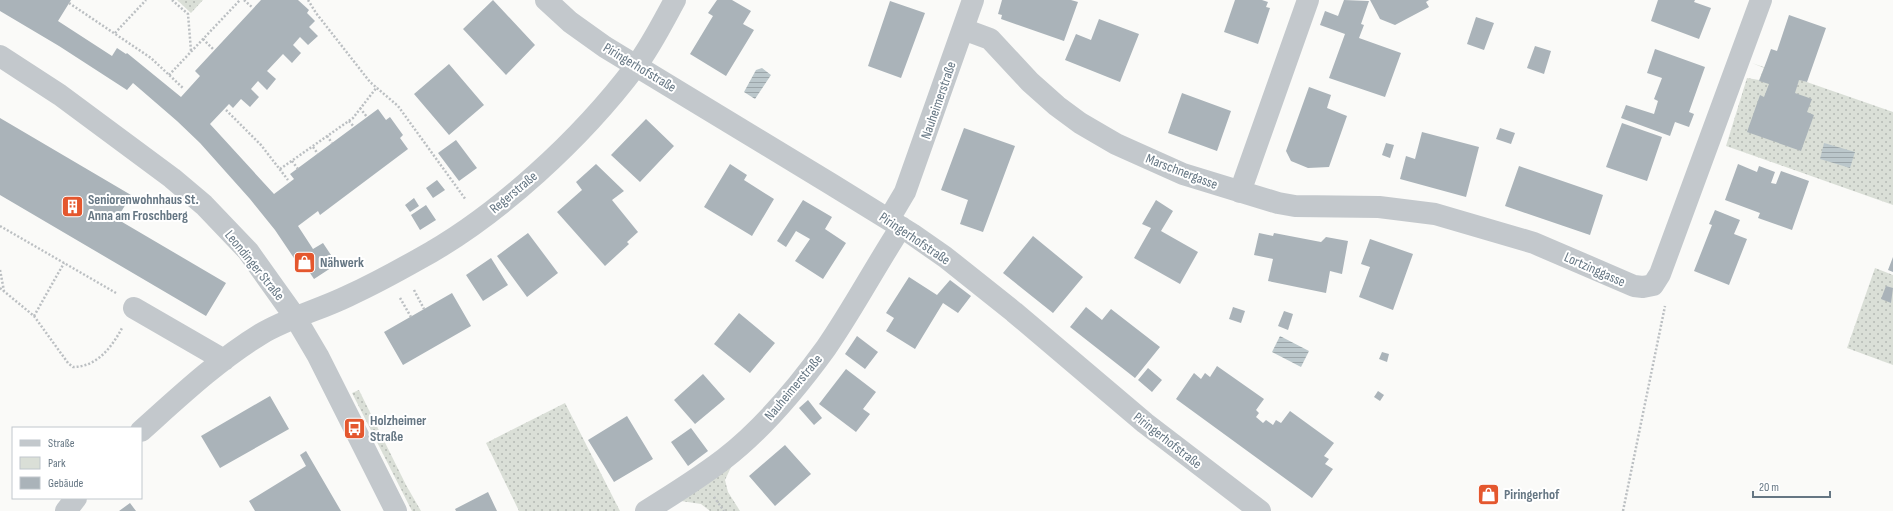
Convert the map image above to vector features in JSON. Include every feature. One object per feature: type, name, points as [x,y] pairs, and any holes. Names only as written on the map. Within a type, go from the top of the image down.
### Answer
[{"type":"street","name":"Piringerhofstraße","points":[[546,0],[570,22],[605,47],[895,223],[945,257],[1014,312],[1145,424],[1260,511]]},
{"type":"street","name":"Regerstraße","points":[[296,317],[347,297],[420,258],[500,204],[536,173],[577,133],[636,65],[656,36],[675,0]]},
{"type":"street","name":"Nauheimerstraße","points":[[646,511],[725,459],[748,438],[772,414],[826,348],[853,307],[895,223],[973,0]]},
{"type":"street","points":[[1240,192],[1308,0]]},
{"type":"street","points":[[1653,285],[1665,264],[1761,0]]},
{"type":"street","name":"Marschnergasse","points":[[963,29],[990,39],[1030,82],[1057,106],[1080,123],[1116,144],[1183,174],[1240,192]]},
{"type":"street","name":"Leondinger Straße","points":[[0,56],[60,95],[138,152],[204,205],[248,251],[296,317],[324,368],[396,511]]},
{"type":"street","name":"Lortzinggasse","points":[[1240,192],[1278,203],[1295,206],[1378,207],[1435,214],[1534,243],[1634,286],[1644,287],[1653,285]]},
{"type":"street","points":[[134,308],[224,360]]},
{"type":"street","points":[[142,430],[224,360],[262,334],[296,317]]},
{"type":"street","points":[[66,511],[75,499]]},
{"type":"path","points":[[115,34],[146,0]]},
{"type":"path","points":[[172,0],[188,14],[191,51]]},
{"type":"path","points":[[169,75],[240,0]]},
{"type":"path","points":[[244,0],[253,8]]},
{"type":"path","points":[[308,0],[316,13],[370,82],[398,106],[468,202]]},
{"type":"path","points":[[69,3],[151,58],[184,89]]},
{"type":"path","points":[[203,39],[214,50]]},
{"type":"path","points":[[280,169],[349,121],[377,87]]},
{"type":"path","points":[[360,108],[368,117]]},
{"type":"path","points":[[226,110],[248,130],[288,180]]},
{"type":"path","points":[[349,121],[354,127]]},
{"type":"path","points":[[327,136],[332,143]]},
{"type":"path","points":[[313,146],[318,154]]},
{"type":"path","points":[[292,161],[298,169]]},
{"type":"path","points":[[0,226],[136,304],[109,349],[97,359],[80,367],[68,363],[34,316],[0,288]]},
{"type":"path","points":[[34,316],[64,263]]},
{"type":"path","points":[[0,270],[5,291]]},
{"type":"path","points":[[1623,511],[1666,302],[1653,285]]},
{"type":"path","points":[[414,290],[424,309]]},
{"type":"path","points":[[400,298],[411,317]]},
{"type":"green space","points":[[177,0],[203,0],[191,13]]},
{"type":"green space","points":[[1752,63],[1893,112],[1893,205],[1726,146],[1747,78],[1759,80],[1764,68]]},
{"type":"green space","points":[[1875,268],[1893,275],[1893,365],[1847,348]]},
{"type":"green space","points":[[359,390],[406,485],[421,511],[412,511],[352,393]]},
{"type":"green space","points":[[565,403],[620,511],[519,511],[486,443]]},
{"type":"green space","points":[[732,465],[725,480],[728,492],[740,511],[710,511],[701,504],[681,501]]},
{"type":"shaded area","points":[[762,68],[771,75],[755,99],[744,92],[756,70]]},
{"type":"shaded area","points":[[1824,143],[1855,152],[1850,168],[1820,159]]},
{"type":"shaded area","points":[[1280,336],[1309,351],[1301,367],[1272,352]]},
{"type":"building","points":[[0,0],[71,0],[58,21],[112,56],[117,48],[126,54],[127,53],[181,97],[200,76],[195,71],[261,0],[298,0],[309,10],[307,13],[315,21],[309,27],[318,36],[308,45],[300,37],[293,45],[301,53],[292,63],[283,54],[267,71],[276,79],[267,90],[258,81],[251,89],[259,97],[250,107],[241,99],[233,108],[229,104],[210,124],[274,194],[294,179],[290,174],[378,109],[386,120],[390,117],[403,135],[400,138],[408,149],[320,215],[318,211],[298,226],[313,249],[323,243],[337,264],[314,279],[308,270],[304,273],[275,230],[250,199],[200,143],[177,121],[133,83],[127,90],[59,46],[0,11]]},
{"type":"building","points":[[493,0],[535,45],[506,75],[463,29]]},
{"type":"building","points":[[717,0],[732,0],[751,11],[743,24],[754,30],[726,76],[690,54],[713,16],[708,13]]},
{"type":"building","points":[[1002,0],[1071,0],[1078,2],[1064,41],[1001,19],[1002,15],[998,14]]},
{"type":"building","points":[[1235,0],[1262,0],[1268,2],[1266,7],[1270,8],[1258,44],[1224,32]]},
{"type":"building","points":[[1344,0],[1369,1],[1361,24],[1364,25],[1359,38],[1401,53],[1385,97],[1329,78],[1345,34],[1320,25],[1325,11],[1338,16]]},
{"type":"building","points":[[1370,0],[1429,0],[1426,2],[1429,7],[1395,25],[1380,19]]},
{"type":"building","points":[[1658,0],[1695,0],[1694,2],[1711,8],[1699,39],[1651,21]]},
{"type":"building","points":[[890,1],[925,13],[901,78],[868,66]]},
{"type":"building","points":[[1789,15],[1826,28],[1807,82],[1799,80],[1795,93],[1812,99],[1807,112],[1814,115],[1801,151],[1747,132],[1760,95],[1764,97],[1769,84],[1759,81],[1771,49],[1777,51]]},
{"type":"building","points":[[1476,17],[1494,23],[1484,50],[1467,44]]},
{"type":"building","points":[[1099,19],[1139,34],[1120,82],[1065,60],[1076,34],[1091,40]]},
{"type":"building","points":[[1535,46],[1551,51],[1544,74],[1527,68]]},
{"type":"building","points":[[1655,49],[1705,67],[1689,112],[1694,114],[1689,127],[1675,122],[1670,136],[1621,118],[1626,105],[1654,114],[1658,101],[1654,99],[1662,78],[1647,73]]},
{"type":"building","points":[[449,64],[484,105],[449,135],[414,94]]},
{"type":"building","points":[[1309,87],[1331,95],[1327,108],[1347,116],[1329,167],[1308,168],[1291,161],[1286,151]]},
{"type":"building","points":[[1182,93],[1231,111],[1217,151],[1168,133]]},
{"type":"building","name":"Seniorenwohnhaus St. Anna am Froschberg","points":[[0,118],[131,195],[117,219],[226,283],[206,316],[0,195]]},
{"type":"building","points":[[646,119],[674,146],[640,182],[611,155]]},
{"type":"building","points":[[1622,123],[1662,137],[1647,181],[1606,167]]},
{"type":"building","points":[[964,128],[1015,146],[983,232],[960,224],[968,200],[941,190]]},
{"type":"building","points":[[1500,128],[1515,133],[1511,144],[1496,139]]},
{"type":"building","points":[[1422,132],[1479,147],[1466,197],[1400,179],[1406,156],[1415,159]]},
{"type":"building","points":[[456,140],[477,168],[459,181],[438,153]]},
{"type":"building","points":[[1386,143],[1394,145],[1390,158],[1382,155]]},
{"type":"building","points":[[596,164],[624,191],[612,200],[638,232],[627,242],[629,244],[605,266],[557,212],[582,190],[576,182]]},
{"type":"building","points":[[730,164],[747,175],[744,180],[774,199],[752,236],[704,207]]},
{"type":"building","points":[[1738,164],[1757,172],[1759,166],[1775,172],[1771,183],[1776,184],[1781,171],[1809,181],[1792,230],[1758,218],[1760,213],[1725,200]]},
{"type":"building","points":[[1519,166],[1603,195],[1590,235],[1505,206]]},
{"type":"building","points":[[437,180],[445,190],[433,198],[426,188]]},
{"type":"building","points":[[414,198],[419,206],[410,212],[405,205]]},
{"type":"building","points":[[803,200],[832,217],[825,229],[846,243],[823,279],[795,261],[810,239],[796,231],[786,247],[777,241]]},
{"type":"building","points":[[1156,200],[1173,211],[1161,231],[1198,252],[1180,284],[1134,258],[1151,228],[1142,224]]},
{"type":"building","points":[[426,205],[436,220],[420,230],[411,215]]},
{"type":"building","points":[[1715,210],[1740,220],[1734,234],[1747,239],[1729,285],[1694,271],[1712,225],[1709,224]]},
{"type":"building","points":[[528,233],[558,273],[527,297],[497,256]]},
{"type":"building","points":[[1259,233],[1273,236],[1274,233],[1321,242],[1326,237],[1348,241],[1342,274],[1330,271],[1326,293],[1268,281],[1273,259],[1254,255]]},
{"type":"building","points":[[1033,236],[1083,277],[1053,313],[1003,273]]},
{"type":"building","points":[[1370,239],[1413,254],[1393,310],[1359,297],[1370,267],[1361,264]]},
{"type":"building","points":[[1893,257],[1893,272],[1888,270]]},
{"type":"building","points":[[491,258],[508,285],[483,301],[466,275]]},
{"type":"building","points":[[909,277],[937,295],[950,280],[971,296],[958,313],[943,303],[915,349],[886,331],[894,318],[886,313]]},
{"type":"building","points":[[1886,286],[1893,288],[1891,303],[1881,299]]},
{"type":"building","points":[[452,293],[471,326],[403,365],[384,332]]},
{"type":"building","points":[[1086,307],[1102,320],[1111,309],[1160,347],[1135,378],[1070,327]]},
{"type":"building","points":[[1233,307],[1245,311],[1241,323],[1229,319]]},
{"type":"building","points":[[1284,311],[1293,314],[1288,330],[1278,326]]},
{"type":"building","points":[[739,313],[775,343],[750,373],[714,344]]},
{"type":"building","points":[[857,336],[878,352],[865,369],[845,354]]},
{"type":"building","points":[[1382,352],[1389,354],[1387,362],[1379,359]]},
{"type":"building","points":[[1217,366],[1264,399],[1256,410],[1259,413],[1256,417],[1263,423],[1266,420],[1273,425],[1276,420],[1281,423],[1290,411],[1334,443],[1324,456],[1329,459],[1325,464],[1333,469],[1312,498],[1176,399],[1194,373],[1201,379],[1205,373],[1210,377]]},
{"type":"building","points":[[1148,368],[1162,380],[1152,392],[1138,380]]},
{"type":"building","points":[[846,369],[876,392],[863,409],[870,414],[856,432],[819,404]]},
{"type":"building","points":[[703,374],[725,399],[695,424],[674,400]]},
{"type":"building","points":[[1378,391],[1384,395],[1380,401],[1374,397]]},
{"type":"building","points":[[270,396],[289,429],[220,468],[201,436]]},
{"type":"building","points":[[808,400],[822,418],[814,425],[799,408]]},
{"type":"building","points":[[627,416],[653,459],[614,482],[588,440]]},
{"type":"building","points":[[691,428],[708,451],[688,466],[671,442]]},
{"type":"building","points":[[785,445],[811,474],[775,506],[749,476]]},
{"type":"building","points":[[306,451],[341,511],[255,511],[249,501],[306,466],[300,455]]},
{"type":"building","points":[[488,492],[497,511],[456,511],[455,509]]},
{"type":"building","points":[[130,503],[136,511],[119,511]]},
{"type":"place","name":"Seniorenwohnhaus St. Anna am Froschberg","points":[[73,207]]},
{"type":"place","name":"Nähwerk","points":[[305,262]]},
{"type":"place","name":"Holzheimer Straße","points":[[355,428]]},
{"type":"place","name":"Piringerhof","points":[[1488,494]]}]
